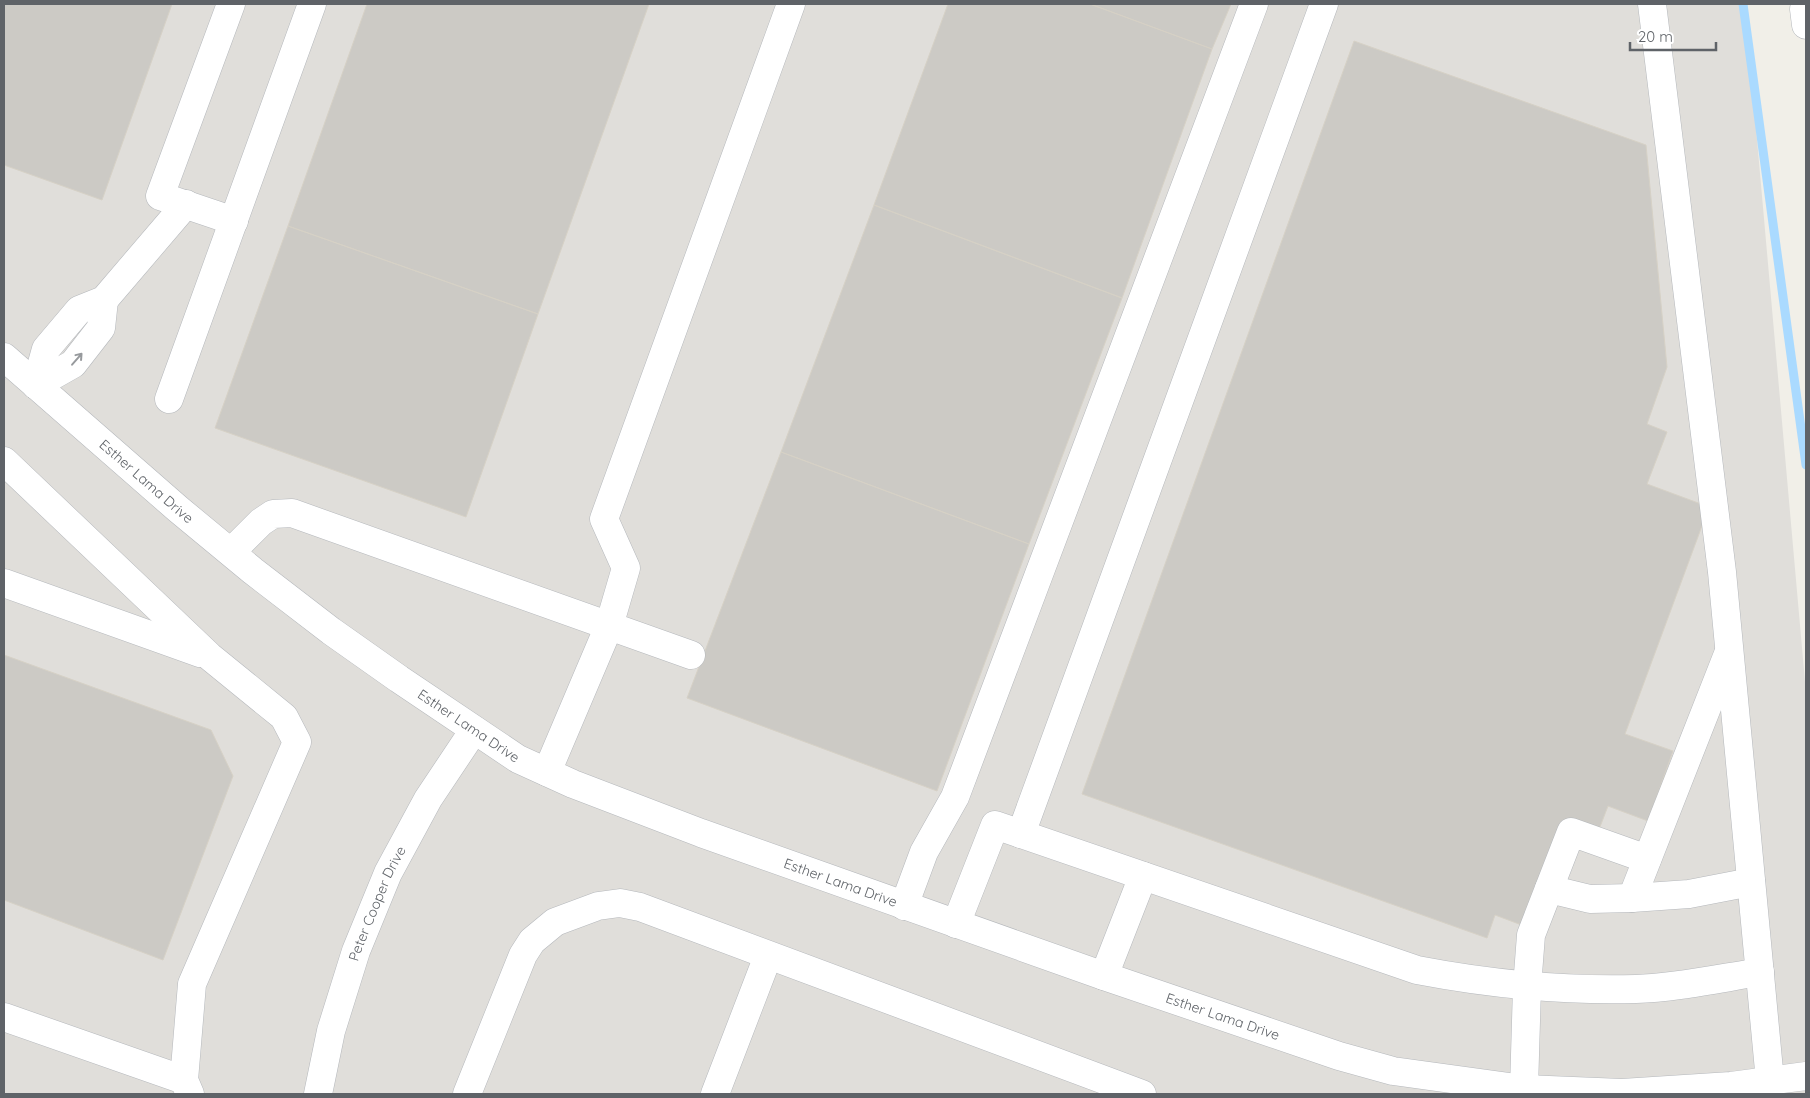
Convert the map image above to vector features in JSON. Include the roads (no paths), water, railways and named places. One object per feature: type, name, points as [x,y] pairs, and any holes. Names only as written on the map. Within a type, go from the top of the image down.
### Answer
[{"type":"street","points":[[231,4],[160,196],[234,221]]},
{"type":"street","points":[[169,399],[312,4]]},
{"type":"street","points":[[547,772],[609,626],[626,568],[604,518],[791,4]]},
{"type":"street","points":[[904,906],[924,852],[955,797],[1254,4]]},
{"type":"street","points":[[1021,834],[1324,4]]},
{"type":"street","points":[[1652,4],[1721,562],[1770,1081]]},
{"type":"street","points":[[1806,5],[1804,9],[1806,26]]},
{"type":"street","points":[[36,385],[46,349],[79,310],[104,300],[186,204]]},
{"type":"street","name":"Esther Lama Drive","points":[[4,357],[178,509],[331,631],[518,759],[573,784],[701,833],[904,906],[1338,1056],[1393,1071],[1524,1089],[1622,1093],[1731,1086],[1806,1076]]},
{"type":"street","points":[[4,461],[209,656],[284,717],[297,742],[192,984],[187,1087],[4,1016]]},
{"type":"street","points":[[231,552],[261,522],[273,514],[292,513],[691,655]]},
{"type":"street","points":[[4,583],[209,656]]},
{"type":"street","points":[[1632,898],[1730,650]]},
{"type":"street","name":"Peter Cooper Drive","points":[[324,1093],[331,1031],[356,951],[388,873],[428,799],[474,730]]},
{"type":"street","points":[[956,924],[995,825],[1418,970],[1464,979],[1527,987],[1638,989],[1760,972]]},
{"type":"street","points":[[1524,1089],[1527,987],[1531,936],[1571,832],[1647,859]]},
{"type":"street","points":[[1104,976],[1143,876]]},
{"type":"street","points":[[1550,889],[1590,899],[1632,898],[1690,894],[1751,882]]},
{"type":"street","points":[[467,1094],[524,955],[532,941],[543,930],[556,922],[598,906],[620,904],[640,908],[768,956],[1100,1087],[1142,1094]]},
{"type":"street","points":[[715,1094],[768,956]]},
{"type":"waterway","points":[[1743,4],[1806,465]]}]
